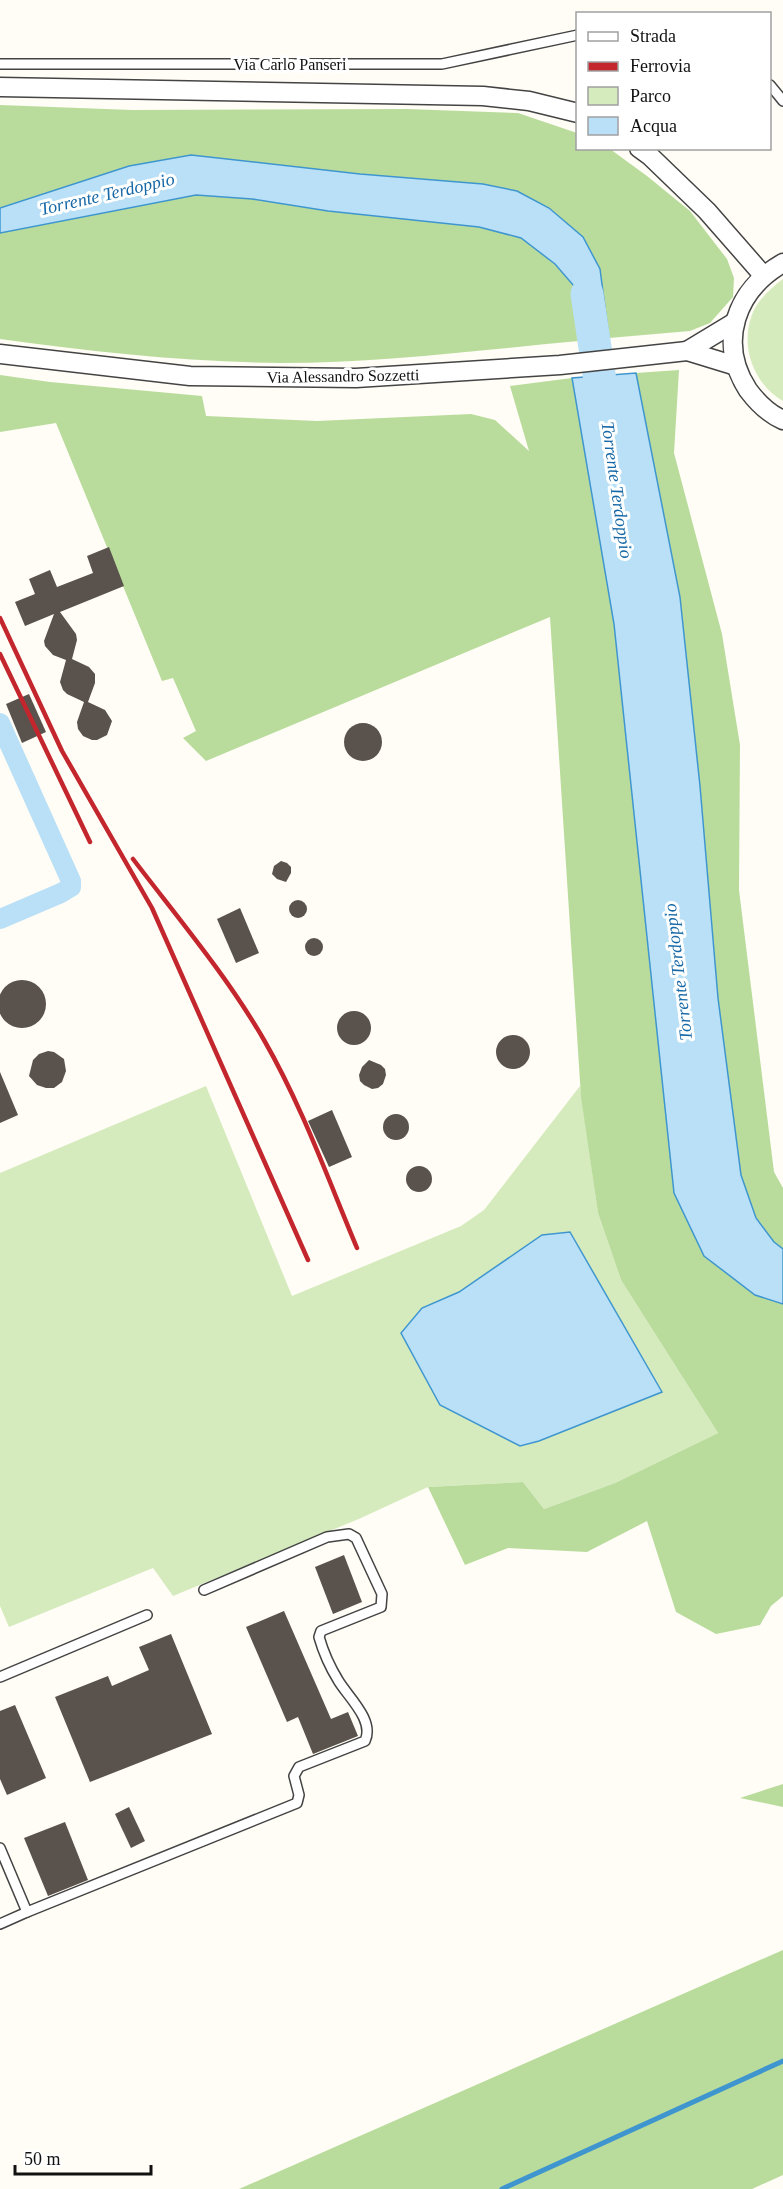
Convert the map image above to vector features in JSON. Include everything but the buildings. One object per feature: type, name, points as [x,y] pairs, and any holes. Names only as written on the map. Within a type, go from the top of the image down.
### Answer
[{"type":"street","name":"Via Carlo Panseri","points":[[0,87],[483,96],[529,101],[576,113]]},
{"type":"street","points":[[648,152],[707,211],[764,275]]},
{"type":"street","points":[[783,263],[764,275],[745,296],[735,322],[732,344],[740,376],[756,401],[783,420]]},
{"type":"street","name":"Via Alessandro Sozzetti","points":[[687,351],[735,322]]},
{"type":"street","name":"Via Alessandro Sozzetti","points":[[0,354],[190,376],[356,378],[560,365],[687,351],[736,366]]},
{"type":"lane","name":"Via Carlo Panseri","points":[[0,64],[442,64],[576,36]]},
{"type":"lane","points":[[771,86],[783,101]]},
{"type":"lane","points":[[0,1924],[297,1803],[299,1795],[294,1776],[299,1767],[365,1741],[368,1734],[367,1727],[353,1699],[338,1681],[319,1637],[321,1632],[381,1606],[382,1594],[356,1538],[349,1534],[327,1537],[204,1590]]},
{"type":"lane","points":[[0,1677],[147,1615]]},
{"type":"lane","points":[[0,1848],[27,1912]]},
{"type":"green space","points":[[0,105],[132,110],[407,109],[518,113],[576,133],[576,150],[611,150],[690,211],[727,259],[734,278],[733,297],[710,323],[690,331],[609,338],[600,269],[483,184],[360,174],[0,208]]},
{"type":"green space","points":[[196,195],[252,199],[328,211],[479,227],[521,238],[555,264],[574,286],[579,341],[392,358],[280,363],[140,356],[0,339],[0,233]]},
{"type":"green space","points":[[783,279],[783,401],[772,394],[756,373],[748,349],[748,336],[749,323],[757,305]]},
{"type":"green space","points":[[679,370],[674,453],[722,634],[740,745],[739,890],[774,1172],[783,1188],[783,1249],[774,1242],[756,1218],[741,1175],[718,998],[700,786],[680,597],[636,373]]},
{"type":"green space","points":[[0,375],[202,396],[206,416],[317,421],[471,414],[495,420],[529,451],[510,386],[572,378],[614,624],[674,1193],[755,1295],[783,1304],[783,1596],[771,1606],[760,1625],[716,1634],[676,1612],[647,1521],[587,1552],[508,1548],[465,1565],[428,1487],[523,1482],[544,1509],[615,1483],[718,1433],[621,1280],[598,1213],[581,1097],[550,617],[206,761],[183,738],[196,731],[173,678],[162,681],[56,423],[0,432]]},
{"type":"green space","points":[[206,1086],[292,1296],[461,1226],[484,1210],[580,1086],[598,1213],[621,1280],[718,1433],[615,1483],[544,1509],[523,1482],[428,1487],[361,1518],[173,1596],[153,1568],[9,1627],[0,1606],[0,1173]],"holes":[[[542,1235],[662,1392],[539,1441],[422,1308],[459,1292]]]},
{"type":"green space","points":[[783,1784],[783,1807],[740,1798]]},
{"type":"green space","points":[[783,1950],[783,2175],[752,2189],[239,2189]]},
{"type":"water","points":[[191,155],[360,174],[483,184],[517,191],[549,208],[583,237],[600,269],[609,338],[579,341],[574,286],[555,264],[521,238],[479,227],[328,211],[252,199],[196,195],[0,233],[0,208],[129,166]]},
{"type":"water","points":[[636,373],[680,597],[700,786],[718,998],[741,1175],[756,1218],[774,1242],[783,1249],[783,1304],[755,1295],[704,1256],[674,1193],[614,624],[572,378]]},
{"type":"water","points":[[570,1232],[662,1392],[539,1441],[520,1446],[440,1405],[401,1333],[422,1308],[459,1292],[542,1235]]},
{"type":"waterway","name":"Torrente Terdoppio","points":[[587,294],[606,421]]},
{"type":"waterway","points":[[0,723],[71,881],[71,887],[61,893],[0,919]]},
{"type":"waterway","points":[[502,2189],[783,2061]]},
{"type":"railway","points":[[0,618],[62,751],[152,908],[308,1260]]},
{"type":"railway","points":[[0,654],[90,842]]},
{"type":"railway","points":[[133,859],[218,970],[264,1040],[302,1117],[357,1248]]}]
